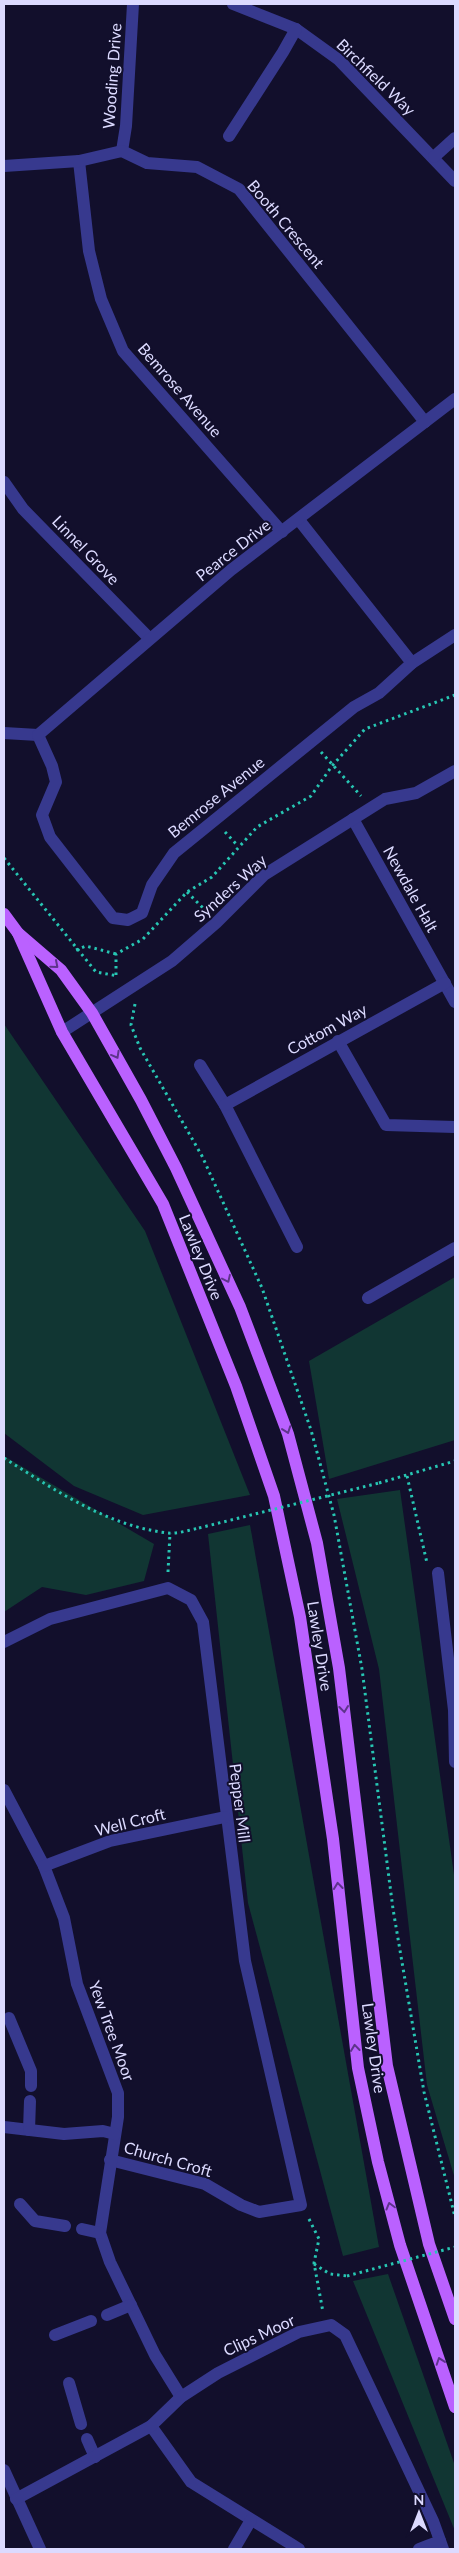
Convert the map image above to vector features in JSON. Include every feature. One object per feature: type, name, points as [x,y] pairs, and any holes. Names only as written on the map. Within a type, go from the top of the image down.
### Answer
[{"type":"main road","name":"Lawley Drive","points":[[4,914],[18,932],[61,970],[92,1013],[176,1168],[240,1307],[288,1434],[317,1543],[338,1668],[387,2066],[430,2244],[455,2319]]},
{"type":"main road","name":"Lawley Drive","points":[[18,932],[62,1032],[162,1204],[236,1386],[274,1496],[300,1617],[333,1838],[358,2068],[378,2162],[400,2245],[455,2407]]},
{"type":"street","name":"Wooding Drive","points":[[122,151],[126,126],[133,4]]},
{"type":"street","name":"Birchfield Way","points":[[233,4],[296,29],[338,60],[434,157],[455,181]]},
{"type":"street","points":[[229,136],[296,29]]},
{"type":"street","points":[[434,157],[455,138]]},
{"type":"street","points":[[4,166],[79,161],[122,151]]},
{"type":"street","name":"Booth Crescent","points":[[122,151],[147,163],[197,167],[239,189],[426,422]]},
{"type":"street","name":"Bemrose Avenue","points":[[79,161],[88,251],[100,299],[123,351],[282,532]]},
{"type":"street","name":"Pearce Drive","points":[[38,735],[149,638],[231,570],[455,399]]},
{"type":"street","name":"Linnel Grove","points":[[4,482],[23,509],[149,638]]},
{"type":"street","points":[[298,520],[412,663]]},
{"type":"street","name":"Bemrose Avenue","points":[[38,735],[52,766],[56,782],[42,815],[50,837],[114,918],[128,920],[142,912],[152,885],[174,852],[354,707],[379,693],[412,663],[455,635]]},
{"type":"street","points":[[4,733],[38,735]]},
{"type":"street","name":"Synders Way","points":[[62,1032],[172,961],[216,923],[264,875],[385,799],[416,793],[455,771]]},
{"type":"street","name":"Newdale Halt","points":[[353,819],[455,1002]]},
{"type":"street","name":"Cottom Way","points":[[225,1105],[444,983]]},
{"type":"street","points":[[338,1042],[386,1124],[455,1127]]},
{"type":"street","points":[[200,1065],[225,1105],[297,1247]]},
{"type":"street","points":[[368,1298],[454,1249]]},
{"type":"street","points":[[438,1573],[454,1706],[455,1762]]},
{"type":"street","points":[[4,1642],[50,1619],[168,1588]]},
{"type":"street","name":"Pepper Mill","points":[[168,1588],[191,1600],[202,1622],[225,1817],[245,1961],[301,2205]]},
{"type":"street","name":"Yew Tree Moor","points":[[4,1790],[44,1866],[64,1918],[77,1984],[118,2093],[115,2134],[100,2233],[110,2262],[155,2355],[181,2397]]},
{"type":"street","name":"Well Croft","points":[[44,1866],[110,1841],[225,1817]]},
{"type":"street","points":[[9,2018],[31,2071],[31,2086]]},
{"type":"street","points":[[30,2100],[30,2130]]},
{"type":"street","name":"Church Croft","points":[[4,2127],[64,2134],[103,2131],[115,2134]]},
{"type":"street","name":"Church Croft","points":[[110,2160],[206,2184],[241,2205],[259,2212],[301,2205]]},
{"type":"street","points":[[20,2204],[35,2220],[65,2226]]},
{"type":"street","points":[[82,2230],[100,2233]]},
{"type":"street","points":[[107,2315],[131,2305]]},
{"type":"street","points":[[55,2335],[91,2321]]},
{"type":"street","points":[[330,2325],[345,2335],[442,2545],[419,2549]]},
{"type":"street","name":"Clips Moor","points":[[16,2499],[151,2426],[181,2397],[218,2373],[299,2332],[330,2325]]},
{"type":"street","points":[[69,2383],[81,2424]]},
{"type":"street","points":[[151,2426],[191,2482],[299,2549]]},
{"type":"street","points":[[87,2439],[95,2457]]},
{"type":"street","points":[[4,2470],[40,2549]]},
{"type":"street","points":[[234,2549],[251,2520]]},
{"type":"path","points":[[4,858],[76,950],[86,946],[116,954],[143,939],[187,892],[212,877],[257,827],[311,796],[332,766],[365,729],[455,695]]},
{"type":"path","points":[[312,741],[370,808]]},
{"type":"path","points":[[187,892],[216,923]]},
{"type":"path","points":[[116,954],[116,975]]},
{"type":"path","points":[[4,1458],[68,1498],[121,1523],[170,1533],[199,1528],[378,1483],[455,1461]]},
{"type":"path","points":[[168,1588],[170,1533]]},
{"type":"path","points":[[301,2205],[319,2239],[314,2263],[323,2311],[330,2325]]},
{"type":"path","points":[[314,2263],[330,2274],[347,2276],[455,2247]]},
{"type":"green space","points":[[4,1024],[145,1231],[250,1495],[143,1515],[74,1486],[4,1433]]},
{"type":"green space","points":[[455,1277],[455,1440],[329,1479],[309,1361]]},
{"type":"green space","points":[[4,1456],[154,1544],[144,1581],[86,1595],[42,1587],[4,1612]]},
{"type":"green space","points":[[400,1490],[455,1882],[455,2179],[427,2085],[379,1669],[337,1499]]},
{"type":"green space","points":[[250,1525],[379,2247],[343,2256],[248,1903],[208,1534]]},
{"type":"green space","points":[[388,2274],[455,2466],[455,2531],[353,2281]]}]
